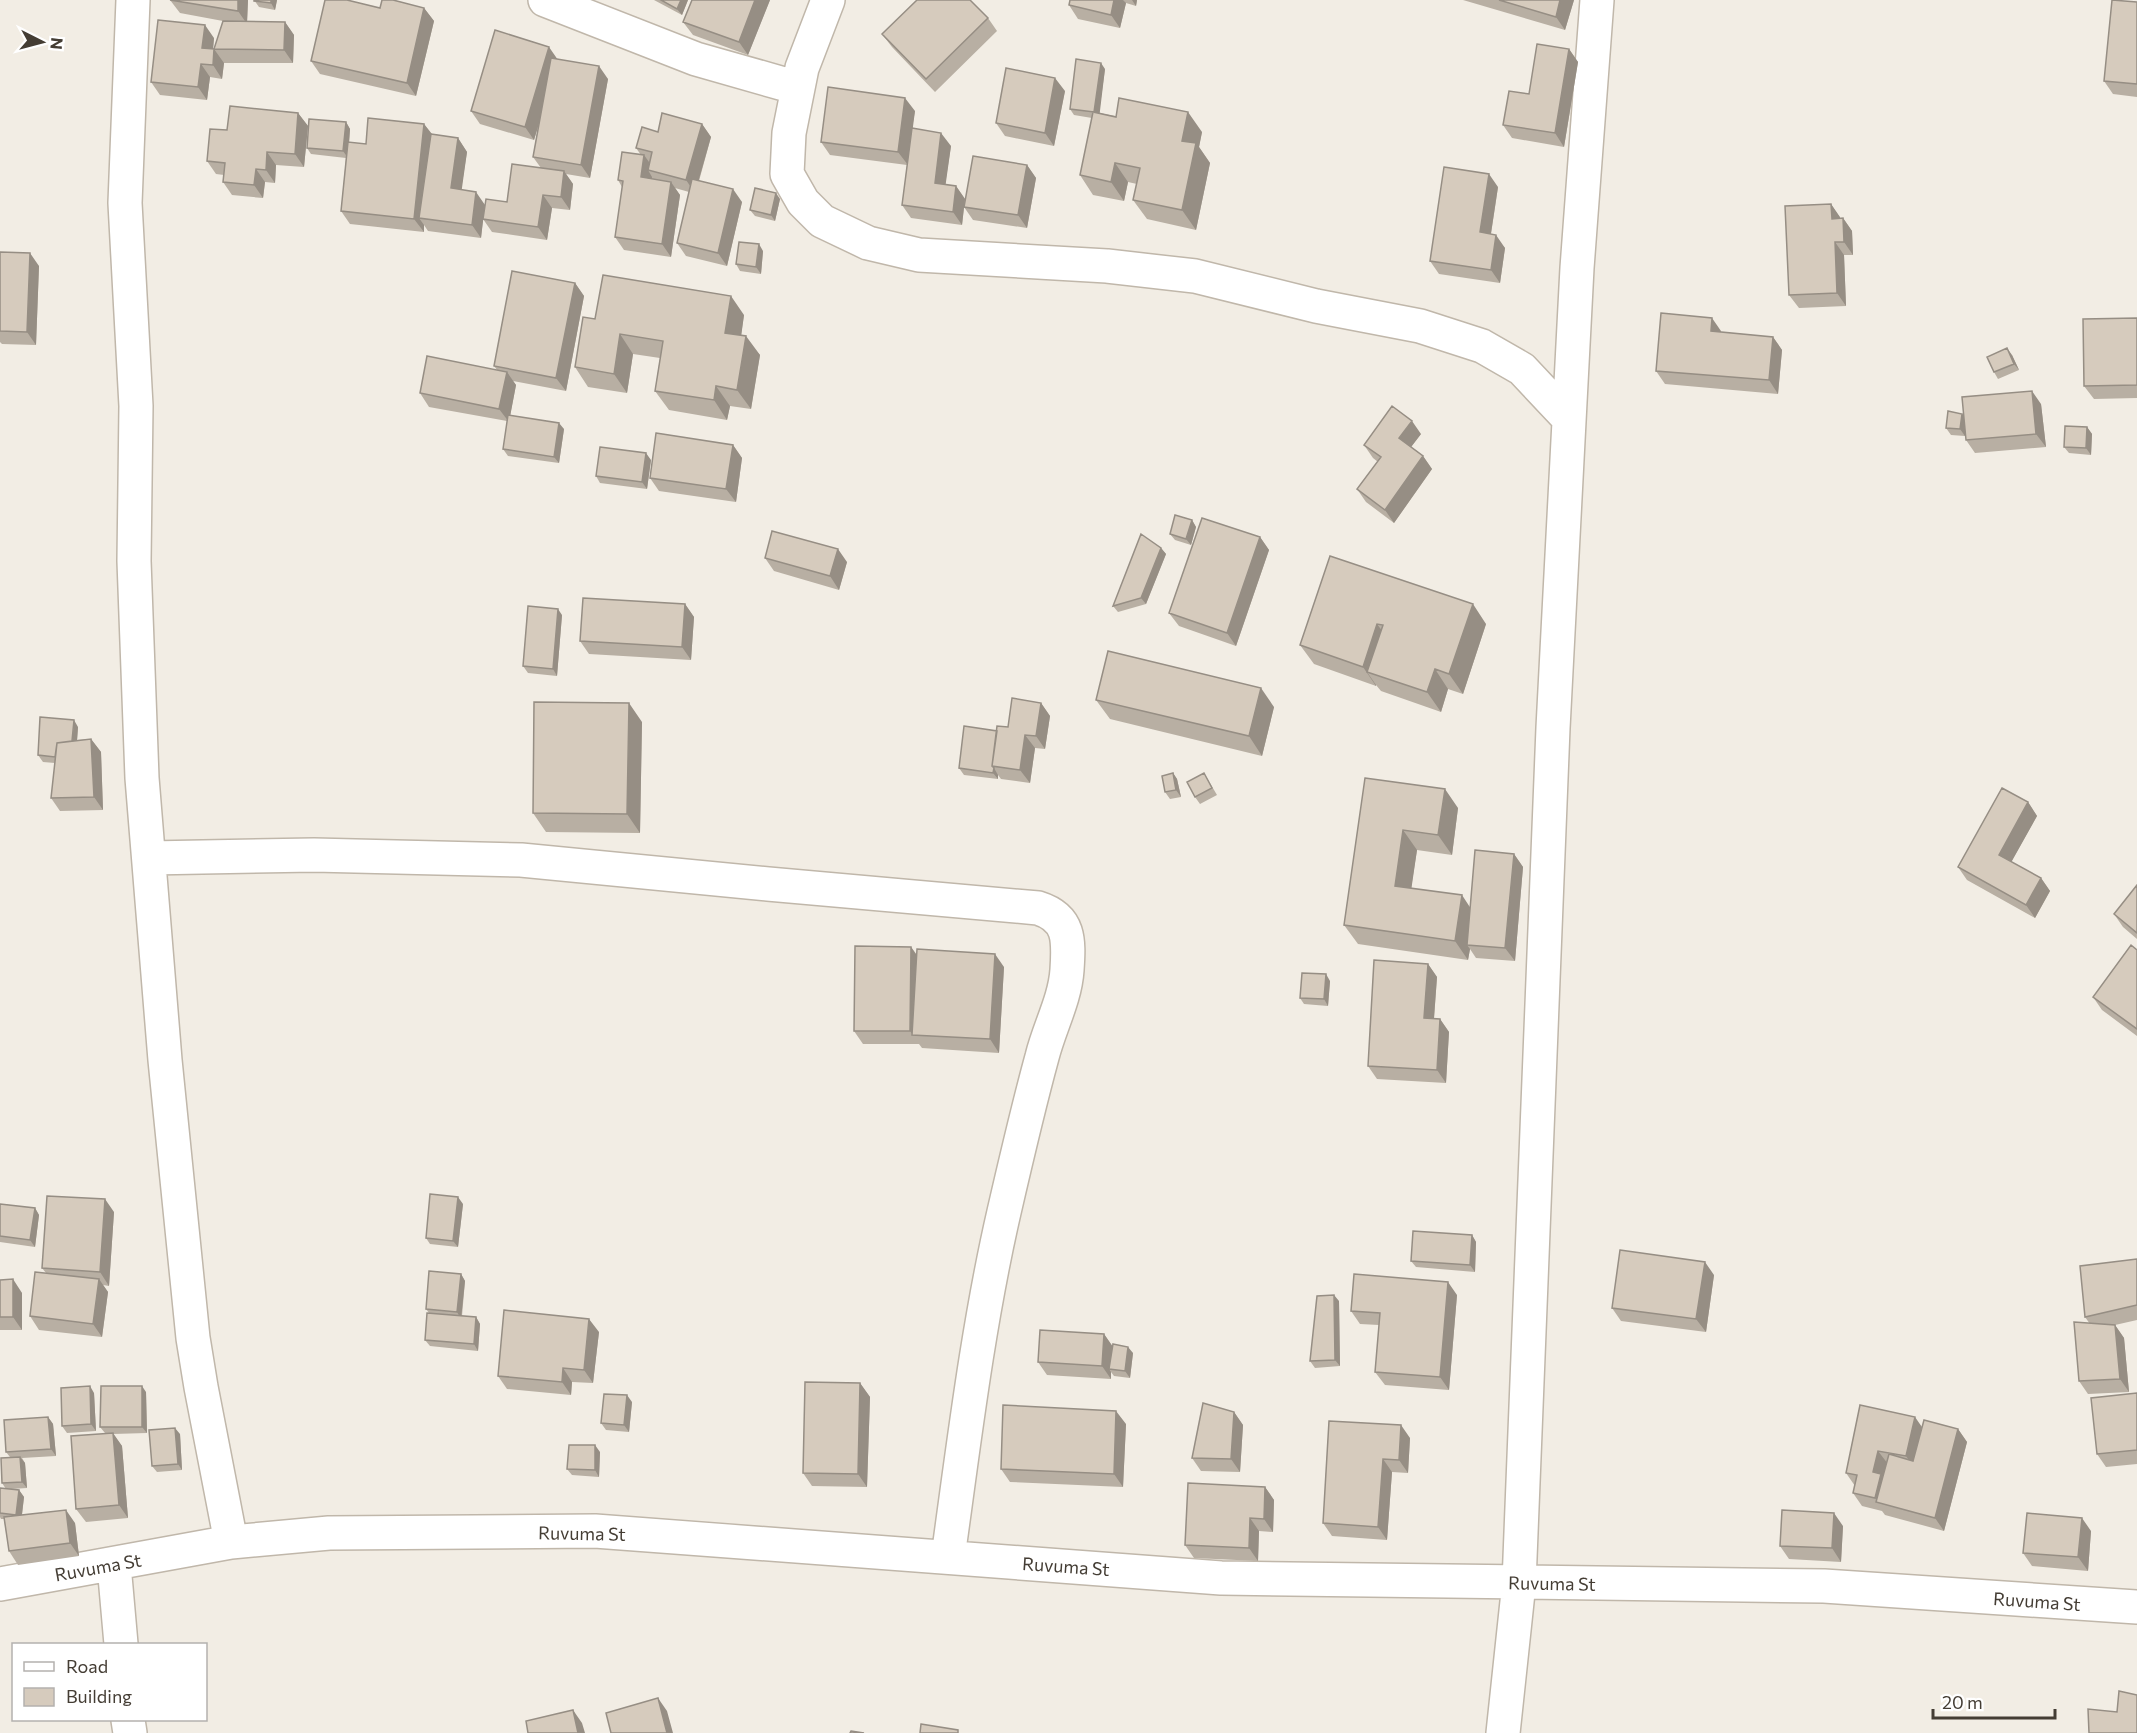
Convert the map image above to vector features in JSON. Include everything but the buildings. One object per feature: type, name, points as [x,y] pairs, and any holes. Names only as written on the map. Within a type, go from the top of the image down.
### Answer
[{"type":"street","points":[[133,0],[125,203],[136,406],[134,561],[142,778],[165,1060],[193,1338],[231,1542]]},
{"type":"street","points":[[545,0],[696,59],[798,88]]},
{"type":"street","points":[[828,0],[802,68],[789,133],[787,174],[803,202],[822,221],[868,243],[919,255],[1107,266],[1194,276],[1316,306],[1420,326],[1482,346],[1522,369],[1569,419]]},
{"type":"street","points":[[1503,1733],[1519,1583],[1553,728],[1577,268],[1597,0]]},
{"type":"street","points":[[149,858],[314,855],[521,860],[1038,908],[1060,919],[1066,933],[1067,972],[1042,1055],[1004,1214],[982,1323],[948,1557]]},
{"type":"street","name":"Ruvuma St","points":[[0,1584],[231,1542],[329,1533],[595,1531],[1221,1578],[1824,1586],[2137,1607]]},
{"type":"street","points":[[114,1565],[122,1643]]}]
